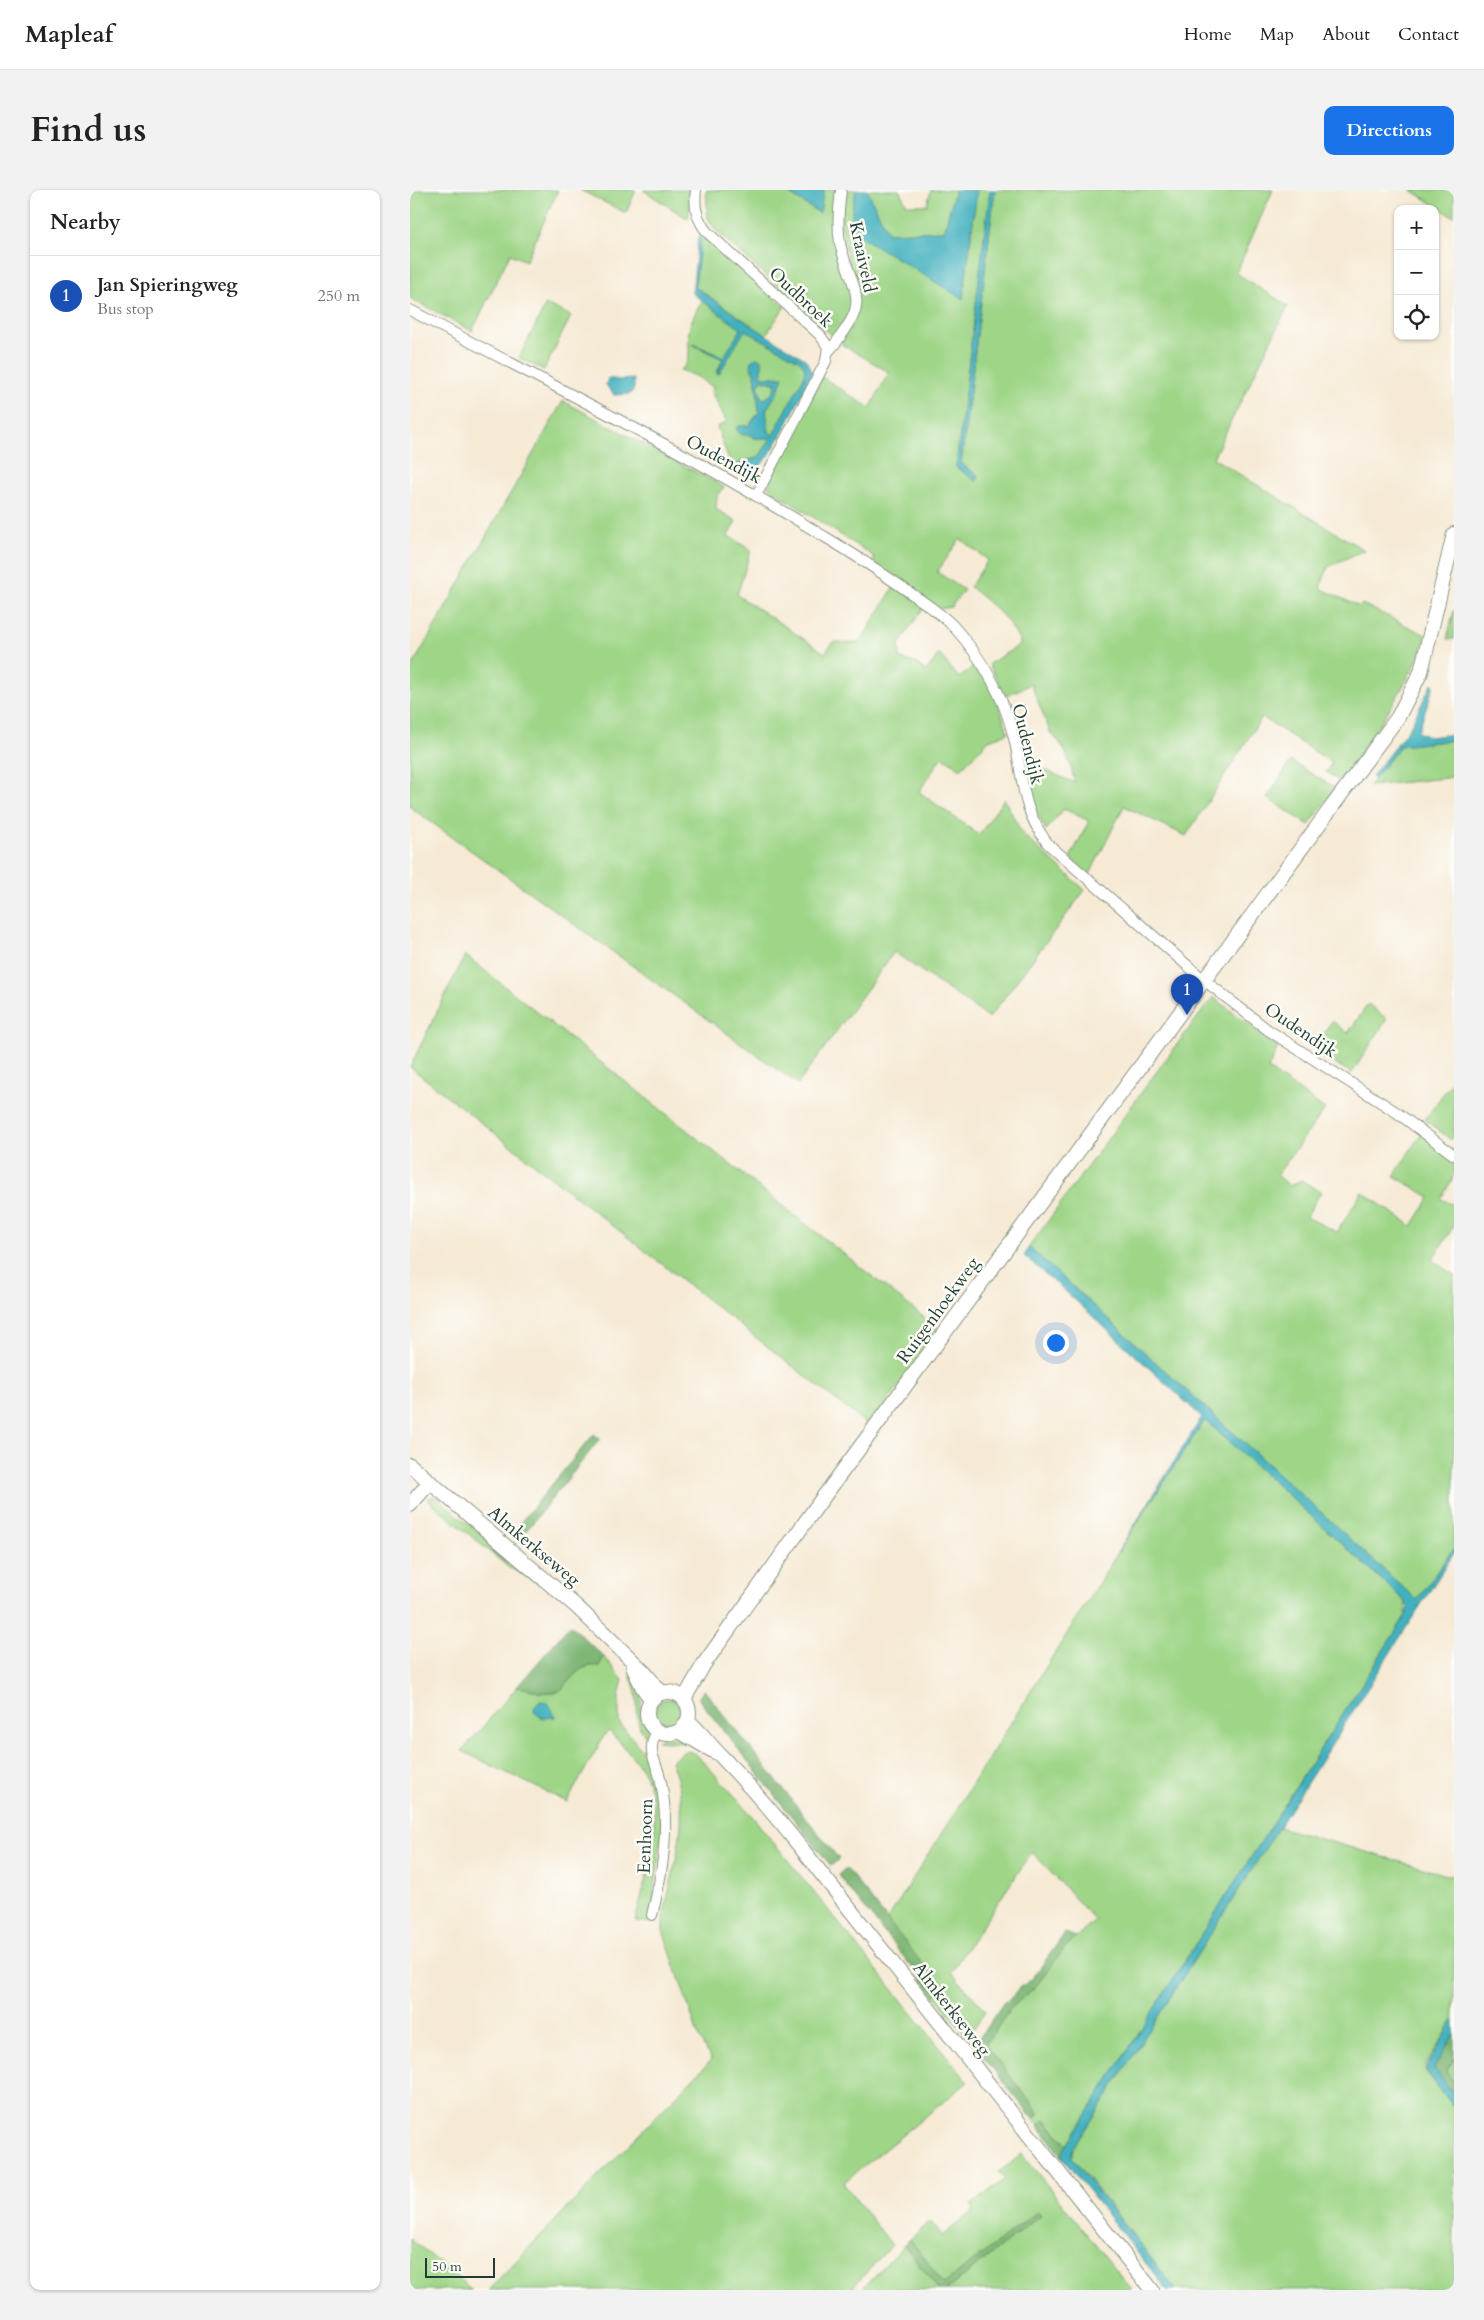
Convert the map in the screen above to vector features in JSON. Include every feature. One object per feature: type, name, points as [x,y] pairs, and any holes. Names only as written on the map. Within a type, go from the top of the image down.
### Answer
[{"type":"street","name":"Oudbroek","points":[[696,190],[695,209],[706,232],[824,339],[828,352],[826,361],[757,494]]},
{"type":"street","name":"Kraaiveld","points":[[828,352],[856,309],[857,299],[840,240],[837,222],[840,190]]},
{"type":"street","name":"Oudendijk","points":[[410,310],[757,494],[884,574],[933,609],[953,626],[978,658],[1000,698],[1014,738],[1028,813],[1037,830],[1066,862],[1204,980],[1268,1030],[1396,1112],[1454,1155]]},
{"type":"street","name":"Ruigenhoekweg","points":[[680,1696],[691,1672],[704,1664],[1398,717],[1421,672],[1454,534]]},
{"type":"street","name":"Almkerkseweg","points":[[410,1465],[577,1607],[629,1660],[644,1688],[656,1695]]},
{"type":"street","points":[[410,1505],[430,1482]]},
{"type":"street","points":[[656,1695],[680,1696],[689,1713],[683,1726],[668,1734],[657,1731],[651,1726],[646,1712],[656,1695]]},
{"type":"street","name":"Almkerkseweg","points":[[683,1726],[719,1754],[745,1779],[1152,2290]]},
{"type":"street","name":"Eenhoorn","points":[[652,1915],[661,1881],[666,1817],[660,1775],[652,1754],[651,1743],[657,1731]]},
{"type":"green space","points":[[410,190],[558,190],[526,261],[510,254],[472,331],[410,298]]},
{"type":"green space","points":[[580,190],[636,190],[626,213]]},
{"type":"green space","points":[[643,190],[692,190],[688,219]]},
{"type":"green space","points":[[706,190],[783,190],[819,213],[824,190],[835,190],[835,233],[853,301],[852,307],[835,338],[716,231],[708,218]]},
{"type":"green space","points":[[843,190],[856,190],[852,210],[963,299],[977,190],[990,190],[956,467],[978,480],[978,475],[961,464],[995,190],[1273,190],[1236,273],[1288,306],[1213,458],[1364,550],[1328,567],[1320,588],[1360,607],[1362,604],[1428,636],[1410,675],[1377,729],[1340,781],[1326,772],[1332,763],[1262,717],[1186,836],[1124,806],[1089,876],[1070,858],[1089,821],[1064,809],[1046,830],[1034,807],[1026,772],[1045,770],[1075,783],[1067,756],[1061,744],[1051,734],[1031,684],[1005,696],[989,664],[1021,644],[1005,619],[970,587],[988,560],[960,539],[937,572],[964,590],[951,607],[939,609],[874,563],[874,557],[866,551],[774,492],[768,486],[822,377],[870,408],[889,372],[841,344],[858,310],[841,225]]},
{"type":"green space","points":[[867,190],[899,190],[907,205],[927,205],[931,190],[955,190],[944,231],[887,233]]},
{"type":"green space","points":[[1411,190],[1454,190],[1454,217],[1439,208],[1439,205],[1435,205]]},
{"type":"green space","points":[[701,231],[785,306],[766,335],[694,286]]},
{"type":"green space","points":[[702,301],[741,329],[724,357],[693,345],[723,359],[716,373],[745,330],[800,361],[805,368],[804,377],[773,435],[769,432],[766,411],[780,387],[779,376],[762,377],[761,370],[751,369],[755,374],[759,412],[749,426],[739,426],[743,435],[750,435],[754,438],[771,438],[759,457],[739,463],[737,467],[732,469],[717,427],[727,422],[711,391],[713,387],[696,376],[680,370],[687,362],[689,330]]},
{"type":"green space","points":[[546,304],[571,316],[544,370],[519,358]]},
{"type":"green space","points":[[763,380],[776,384],[773,393],[765,399],[761,398],[758,385]]},
{"type":"green space","points":[[563,401],[724,487],[717,496],[716,509],[736,521],[728,536],[751,550],[737,595],[825,653],[833,642],[860,643],[895,585],[924,607],[899,644],[900,659],[915,663],[926,671],[939,654],[959,678],[978,663],[996,696],[1008,733],[989,740],[961,769],[942,756],[919,792],[979,835],[1004,799],[1023,835],[1085,890],[989,1018],[894,952],[798,1084],[410,807],[410,670]]},
{"type":"green space","points":[[1454,610],[1454,639],[1447,639]]},
{"type":"green space","points":[[1454,740],[1454,777],[1369,786],[1400,746]]},
{"type":"green space","points":[[1291,761],[1335,788],[1309,825],[1267,798]]},
{"type":"green space","points":[[465,955],[940,1330],[869,1426],[410,1067]]},
{"type":"green space","points":[[1213,997],[1278,1047],[1268,1069],[1325,1109],[1277,1175],[1290,1186],[1301,1180],[1321,1192],[1306,1217],[1337,1232],[1362,1192],[1412,1226],[1430,1197],[1394,1176],[1422,1132],[1454,1156],[1454,1176],[1441,1199],[1454,1205],[1454,1226],[1432,1260],[1454,1275],[1454,1548],[1417,1600],[1029,1247]]},
{"type":"green space","points":[[1368,1004],[1387,1019],[1352,1073],[1313,1051],[1332,1021],[1348,1033]]},
{"type":"green space","points":[[1454,1079],[1454,1136],[1451,1140],[1425,1119]]},
{"type":"green space","points":[[1205,1420],[1405,1601],[1406,1615],[1067,2145],[1046,2120],[1038,2125],[1033,2119],[1038,2115],[1036,2109],[985,2045],[1011,2008],[1037,1985],[1067,1945],[1095,1920],[1032,1852],[951,1972],[986,2011],[967,2037],[935,1996],[941,1987],[887,1920],[1168,1473]]},
{"type":"green space","points":[[594,1434],[600,1439],[518,1541],[510,1535]]},
{"type":"green space","points":[[436,1497],[540,1584],[508,1567],[427,1499]]},
{"type":"green space","points":[[570,1625],[604,1657],[599,1666],[581,1669],[560,1691],[543,1692],[517,1687]]},
{"type":"green space","points":[[604,1657],[623,1680],[619,1695],[619,1722],[644,1753],[658,1783],[662,1832],[650,1923],[635,1921],[652,1847],[654,1809],[651,1790],[640,1767],[609,1731],[605,1734],[567,1802],[462,1751],[517,1687],[531,1689],[539,1693],[560,1691],[577,1672],[587,1667],[599,1666]]},
{"type":"green space","points":[[630,1674],[641,1689],[641,1716],[651,1733],[648,1738],[638,1723],[636,1693]]},
{"type":"green space","points":[[704,1690],[839,1859],[831,1866],[700,1701],[699,1697]]},
{"type":"green space","points":[[668,1699],[677,1703],[681,1712],[677,1721],[668,1725],[659,1721],[655,1712],[659,1703]]},
{"type":"green space","points":[[662,1737],[681,1739],[683,1743],[657,1741]]},
{"type":"green space","points":[[686,1750],[697,1755],[743,1805],[968,2082],[843,2183],[892,2245],[850,2290],[488,2290],[711,2060],[698,2035],[663,1930],[663,1918],[676,1860],[681,1820],[681,1800],[678,1781],[671,1762]]},
{"type":"green space","points":[[1279,1827],[1454,1877],[1454,2020],[1426,2064],[1426,2072],[1454,2107],[1454,2290],[1176,2290],[1072,2157],[1072,2151]]},
{"type":"green space","points":[[846,1868],[941,1987],[935,1996],[838,1875]]},
{"type":"green space","points":[[1065,1933],[1076,1937],[1064,1949],[1037,1985],[1011,2008],[985,2045],[1036,2109],[1038,2114],[1033,2119],[974,2045],[1004,2002],[1008,2001],[1033,1978]]},
{"type":"green space","points":[[1454,2034],[1454,2059],[1446,2072],[1454,2082],[1454,2095],[1434,2068]]},
{"type":"green space","points":[[1454,2059],[1454,2082],[1446,2072]]},
{"type":"green space","points":[[1045,2120],[1067,2145],[1062,2153],[1063,2159],[1038,2125]]},
{"type":"green space","points":[[1022,2154],[1132,2290],[946,2290],[1041,2215],[943,2285],[910,2239],[930,2221],[942,2236],[974,2210],[971,2205],[1005,2179],[999,2172]]},
{"type":"green space","points":[[1038,2211],[1041,2215],[946,2290],[939,2290],[904,2245],[910,2239],[944,2284]]},
{"type":"green space","points":[[410,2238],[472,2290],[410,2290]]},
{"type":"green space","points":[[904,2245],[939,2290],[861,2290]]},
{"type":"water","points":[[783,190],[824,190],[820,213]]},
{"type":"water","points":[[856,190],[867,190],[888,233],[944,231],[955,190],[977,190],[963,299],[852,231],[852,210]]},
{"type":"water","points":[[990,190],[995,190],[961,464],[978,476],[979,478],[976,481],[956,467]]},
{"type":"water","points":[[698,237],[701,238],[695,287],[805,359],[810,366],[812,373],[787,424],[772,451],[756,468],[748,470],[739,469],[737,465],[759,457],[771,438],[754,438],[750,435],[740,434],[736,428],[739,426],[749,426],[759,412],[755,374],[751,366],[752,360],[757,358],[762,360],[760,372],[762,377],[783,377],[776,395],[766,409],[769,432],[773,435],[804,377],[805,368],[800,361],[745,330],[719,374],[717,374],[723,359],[693,344],[724,357],[741,329],[692,293]],"holes":[[[761,380],[776,383],[773,393],[765,399],[761,398],[758,385]]]},
{"type":"water","points":[[608,378],[619,380],[634,379],[634,389],[630,394],[614,395],[606,385]]},
{"type":"water","points":[[1432,683],[1434,685],[1418,732],[1429,737],[1454,734],[1454,740],[1400,746],[1374,779],[1372,776],[1410,727]]},
{"type":"water","points":[[1029,1247],[1417,1600],[1454,1548],[1454,1553],[1072,2151],[1072,2157],[1087,2178],[1176,2290],[1167,2290],[1063,2159],[1062,2153],[1406,1615],[1408,1608],[1405,1601],[1205,1420],[1117,1553],[1202,1417],[1063,1289],[1024,1256]]},
{"type":"water","points":[[540,1701],[548,1704],[555,1717],[542,1718],[535,1713],[534,1708]]},
{"type":"water","points":[[1454,2020],[1454,2034],[1434,2068],[1454,2095],[1454,2107],[1425,2069]]},
{"type":"place","name":"Jan Spieringweg","points":[[1187,1015]]}]
